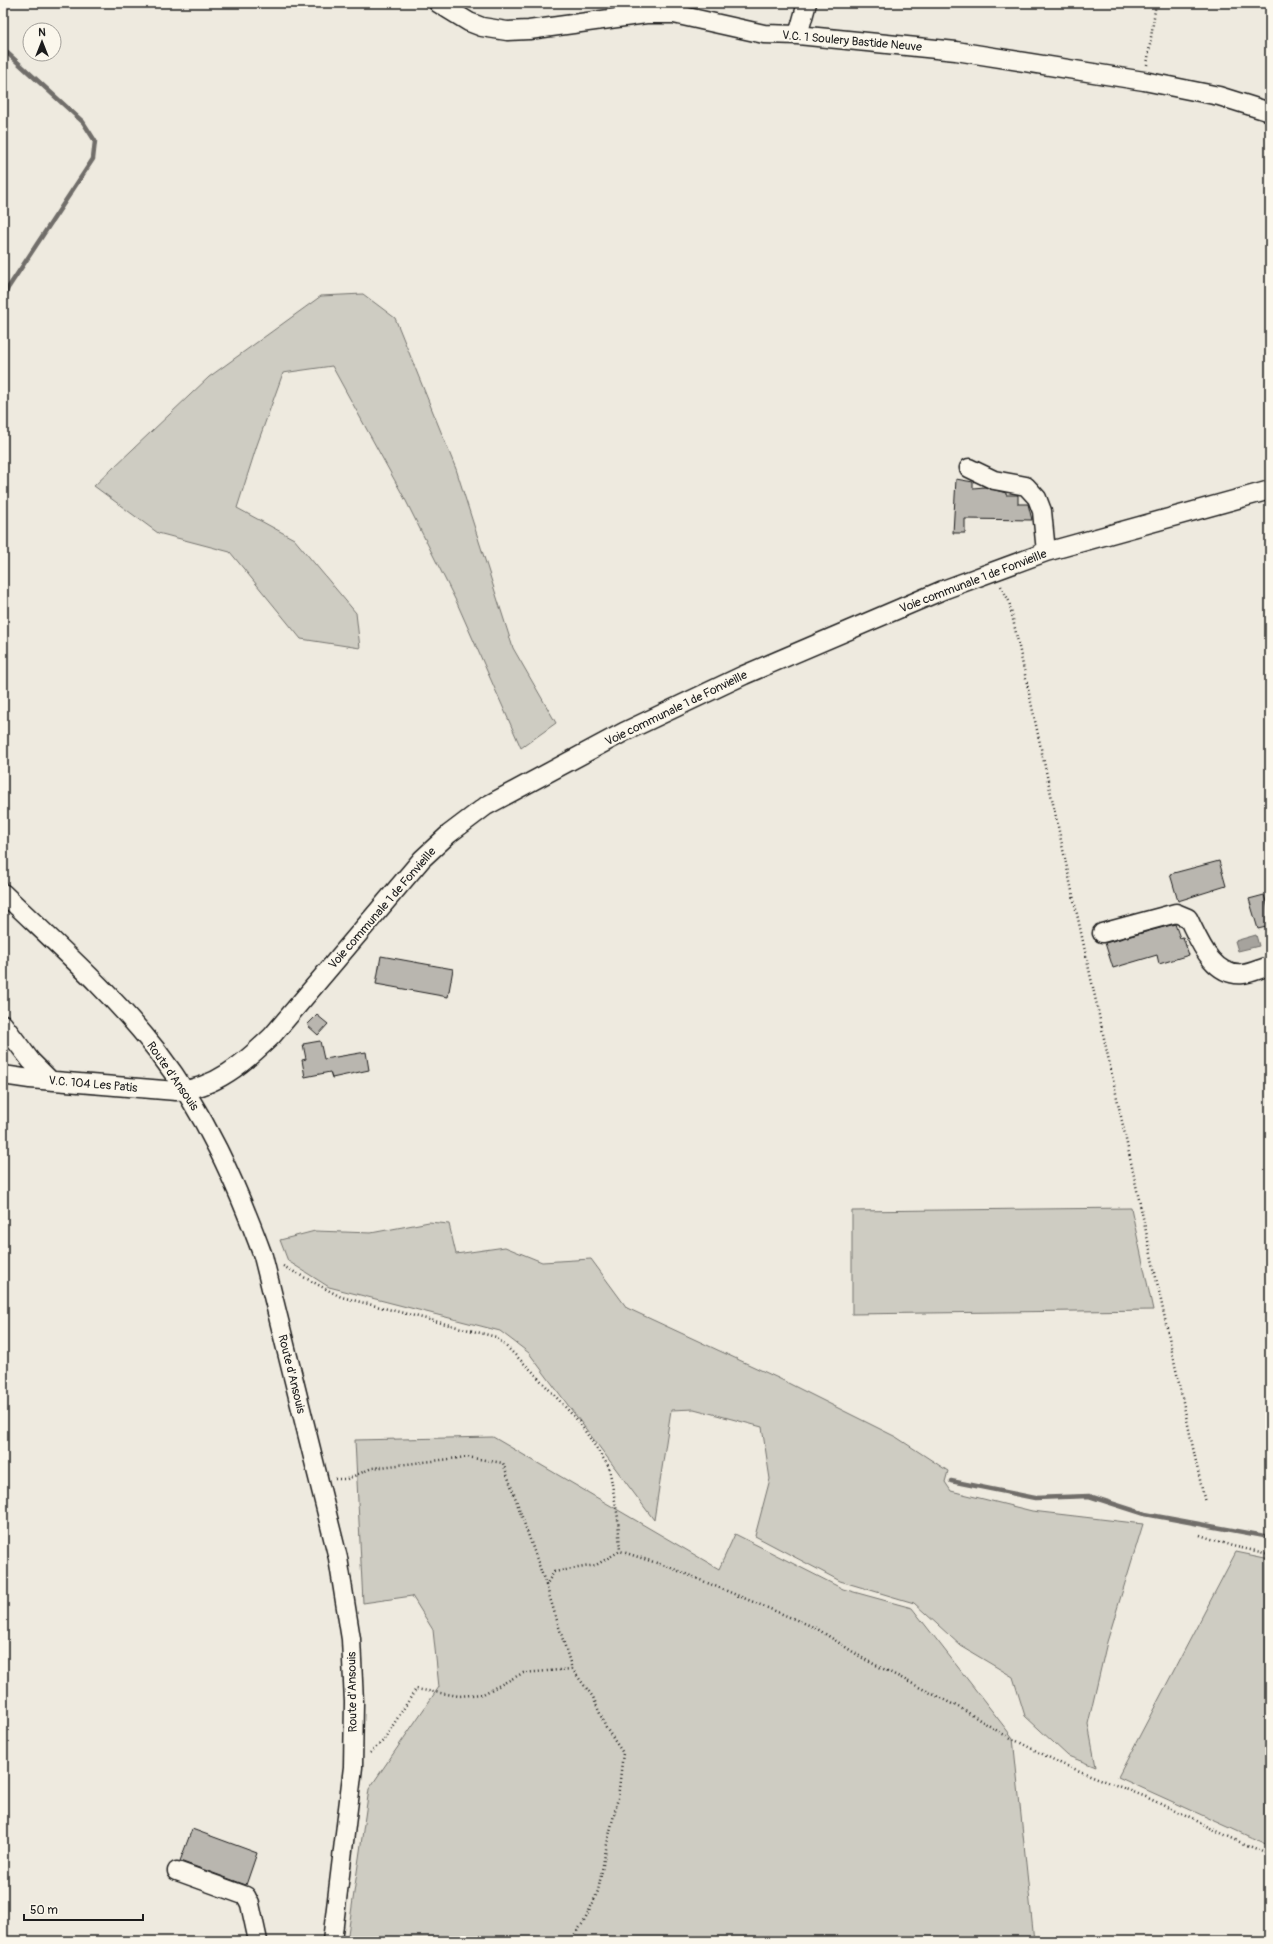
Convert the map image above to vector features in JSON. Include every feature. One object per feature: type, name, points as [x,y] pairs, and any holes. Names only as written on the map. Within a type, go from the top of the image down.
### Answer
[{"type":"street","name":"V.C. 1 Soulery Bastide Neuve","points":[[438,3],[469,22],[482,27],[507,31],[528,30],[646,14],[674,14],[764,34],[798,35],[956,51],[1144,81],[1219,96],[1270,112]]},
{"type":"street","points":[[798,35],[807,3]]},
{"type":"street","points":[[969,468],[994,480],[1026,486],[1030,490],[1037,498],[1042,511],[1046,552]]},
{"type":"street","name":"Voie communale 1 de Fonvieille","points":[[184,1091],[211,1083],[252,1056],[272,1036],[422,859],[449,834],[486,806],[624,732],[744,675],[943,590],[1046,552],[1270,490]]},
{"type":"street","name":"Route d'Ansouis","points":[[3,893],[108,994],[158,1052],[204,1122],[224,1160],[246,1209],[263,1256],[338,1558],[351,1639],[354,1702],[353,1768],[332,1941]]},
{"type":"street","points":[[1102,933],[1176,913],[1188,918],[1205,952],[1217,966],[1226,971],[1242,974],[1270,966]]},
{"type":"street","points":[[3,1024],[31,1061],[50,1080]]},
{"type":"street","name":"V.C. 104 Les Patis","points":[[3,1075],[184,1091]]},
{"type":"street","points":[[177,1871],[246,1896],[250,1904],[258,1941]]},
{"type":"path","points":[[1144,81],[1156,3]]},
{"type":"path","points":[[993,571],[1009,601],[1205,1503]]},
{"type":"path","points":[[263,1256],[341,1297],[496,1337],[532,1371],[579,1422],[609,1467],[618,1518],[620,1551]]},
{"type":"path","points":[[319,1480],[347,1479],[372,1468],[467,1457],[503,1463],[546,1585],[572,1670],[593,1697],[606,1728],[624,1753],[618,1798],[598,1891],[585,1920],[570,1941]]},
{"type":"path","points":[[1200,1535],[1232,1546],[1270,1554]]},
{"type":"path","points":[[546,1585],[554,1572],[596,1565],[620,1551],[669,1567],[816,1628],[864,1659],[962,1709],[1001,1733],[1062,1764],[1146,1797],[1270,1855]]},
{"type":"path","points":[[353,1768],[383,1741],[416,1690],[459,1696],[483,1694],[523,1673],[572,1670]]},
{"type":"shaded area","points":[[363,294],[395,318],[456,469],[513,648],[556,723],[521,748],[457,603],[406,501],[332,366],[283,373],[257,445],[237,508],[294,539],[356,613],[360,648],[301,639],[230,552],[158,533],[94,486],[209,377],[321,296]]},
{"type":"shaded area","points":[[1256,935],[1259,946],[1238,951],[1235,941]]},
{"type":"shaded area","points":[[1131,1208],[1153,1310],[852,1314],[852,1211]]},
{"type":"shaded area","points":[[429,1222],[449,1224],[456,1254],[505,1247],[542,1262],[591,1259],[627,1308],[778,1378],[896,1437],[948,1471],[945,1482],[951,1491],[1032,1511],[1143,1524],[1107,1642],[1088,1724],[1096,1767],[1068,1756],[1025,1716],[1013,1677],[961,1646],[914,1603],[840,1581],[755,1536],[770,1479],[762,1427],[694,1409],[671,1410],[654,1520],[529,1353],[500,1331],[329,1287],[288,1261],[280,1240],[315,1231],[371,1233]]},
{"type":"shaded area","points":[[493,1437],[719,1569],[735,1534],[843,1589],[912,1608],[1013,1738],[1034,1941],[347,1941],[369,1789],[439,1687],[433,1630],[412,1596],[363,1603],[355,1440]]},
{"type":"shaded area","points":[[1236,1552],[1270,1559],[1270,1846],[1118,1777]]},
{"type":"building","points":[[956,479],[973,482],[973,488],[985,487],[1006,493],[1006,495],[1018,495],[1018,504],[1028,504],[1032,520],[965,519],[965,533],[953,533]]},
{"type":"building","points":[[1219,861],[1226,886],[1178,901],[1170,874]]},
{"type":"building","points":[[1264,895],[1270,914],[1270,926],[1258,929],[1249,899]]},
{"type":"building","points":[[1175,924],[1180,938],[1183,937],[1189,955],[1159,964],[1157,955],[1113,968],[1105,943]]},
{"type":"building","points":[[381,956],[453,969],[448,997],[376,984]]},
{"type":"building","points":[[317,1015],[328,1024],[318,1035],[307,1025]]},
{"type":"building","points":[[320,1041],[324,1059],[366,1052],[369,1070],[332,1078],[330,1072],[305,1077],[302,1060],[306,1059],[303,1044]]},
{"type":"building","points":[[192,1829],[257,1853],[246,1885],[180,1861]]},
{"type":"waterway","points":[[3,49],[83,122],[95,141],[93,159],[8,288],[3,300]]},
{"type":"waterway","points":[[951,1481],[1035,1498],[1089,1496],[1145,1514],[1270,1537]]}]
